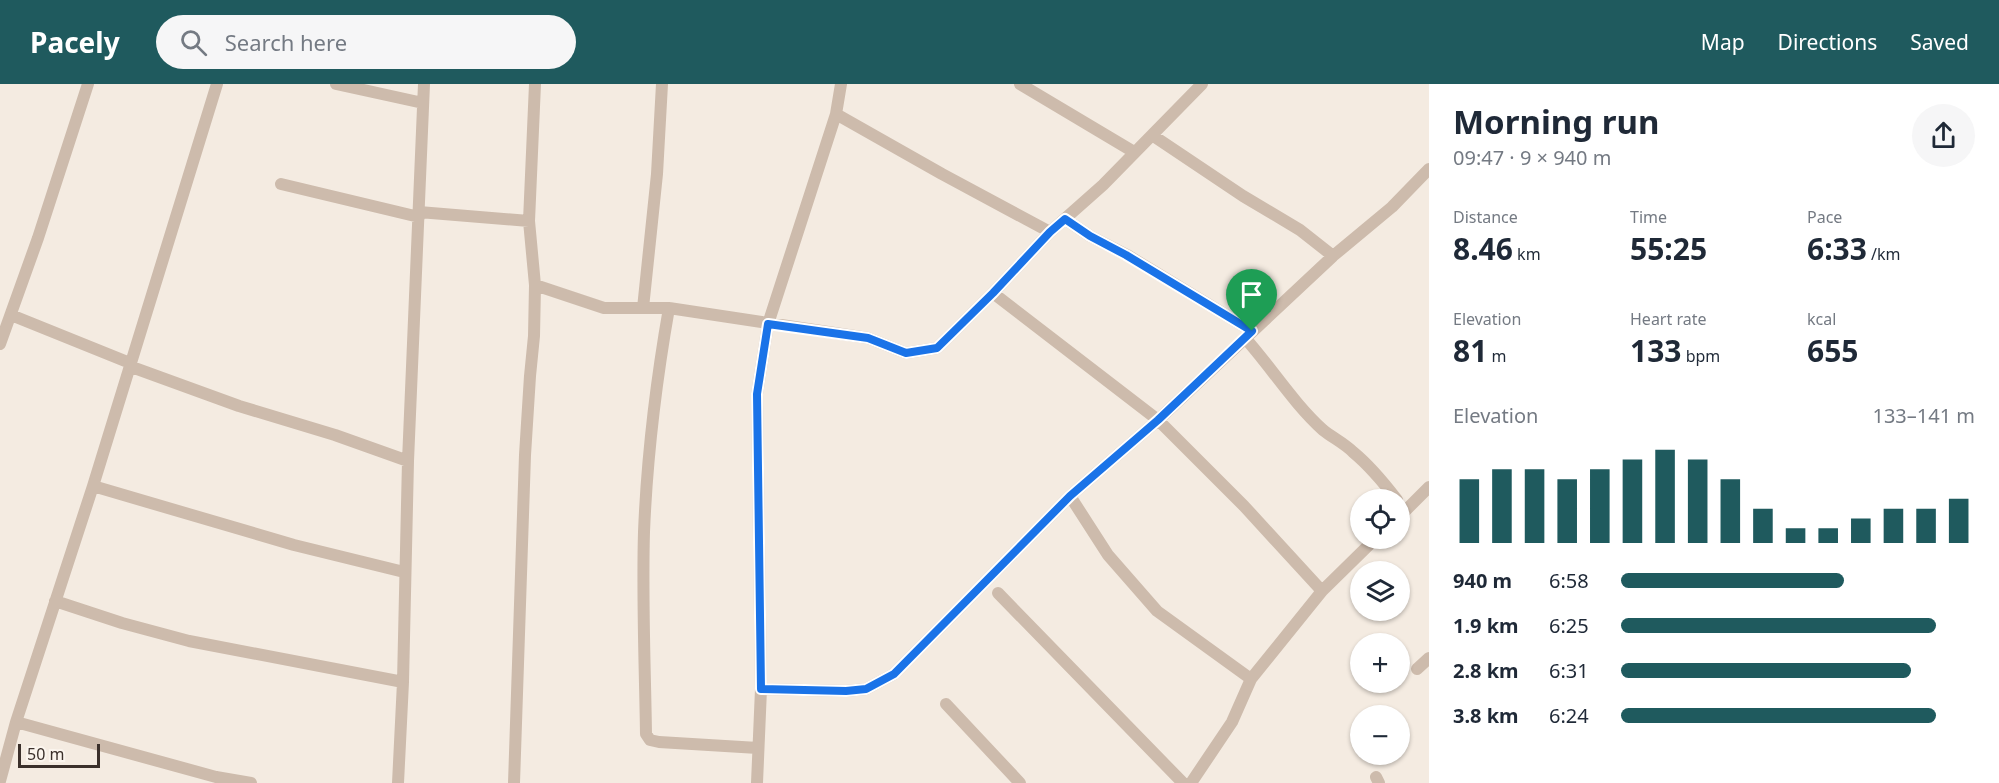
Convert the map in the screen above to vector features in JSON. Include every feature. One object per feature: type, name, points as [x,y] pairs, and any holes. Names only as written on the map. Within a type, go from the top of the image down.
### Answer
[{"type":"street","points":[[0,344],[88,84]]},
{"type":"street","points":[[0,781],[16,722],[93,486],[217,84]]},
{"type":"street","points":[[336,84],[423,103]]},
{"type":"street","points":[[398,783],[403,682],[408,461],[424,84]]},
{"type":"street","points":[[514,783],[525,455],[534,336],[535,285],[529,220],[535,84]]},
{"type":"street","points":[[644,308],[657,174],[662,84]]},
{"type":"street","points":[[757,783],[761,689],[757,394],[768,324],[836,114],[841,84]]},
{"type":"street","points":[[1020,84],[1134,152]]},
{"type":"street","points":[[535,285],[604,308],[669,308],[868,338],[906,353],[937,348],[1050,232],[1103,184],[1202,84]]},
{"type":"street","points":[[836,114],[1050,232]]},
{"type":"street","points":[[1152,135],[1243,196],[1300,230],[1333,256]]},
{"type":"street","points":[[761,689],[846,691],[866,689],[894,674],[1070,496],[1158,420],[1333,256],[1392,207],[1429,169]]},
{"type":"street","points":[[281,184],[419,215],[529,220]]},
{"type":"street","points":[[1065,219],[1090,236],[1126,255],[1249,334],[1263,358],[1300,406],[1323,430],[1353,451],[1378,476],[1387,489]]},
{"type":"street","points":[[993,293],[1158,420],[1244,506],[1322,591]]},
{"type":"street","points":[[669,308],[659,364],[644,531],[646,734],[651,740],[659,742],[758,748]]},
{"type":"street","points":[[11,315],[239,406],[335,435],[408,461]]},
{"type":"street","points":[[93,486],[271,538],[404,572]]},
{"type":"street","points":[[1410,500],[1429,487]]},
{"type":"street","points":[[1070,496],[1108,555],[1157,611],[1251,679]]},
{"type":"street","points":[[1191,783],[1232,722],[1251,679],[1322,591],[1365,549]]},
{"type":"street","points":[[998,592],[1183,783]]},
{"type":"street","points":[[55,601],[122,623],[189,640],[403,682]]},
{"type":"street","points":[[1417,669],[1429,658]]},
{"type":"street","points":[[946,704],[1020,783]]},
{"type":"street","points":[[16,722],[216,777],[251,783]]},
{"type":"route","points":[[1065,219],[1252,331],[1158,420],[1070,496],[894,674],[866,689],[846,691],[761,689],[757,394],[768,324],[868,338],[906,353],[937,348],[1065,219]]}]
